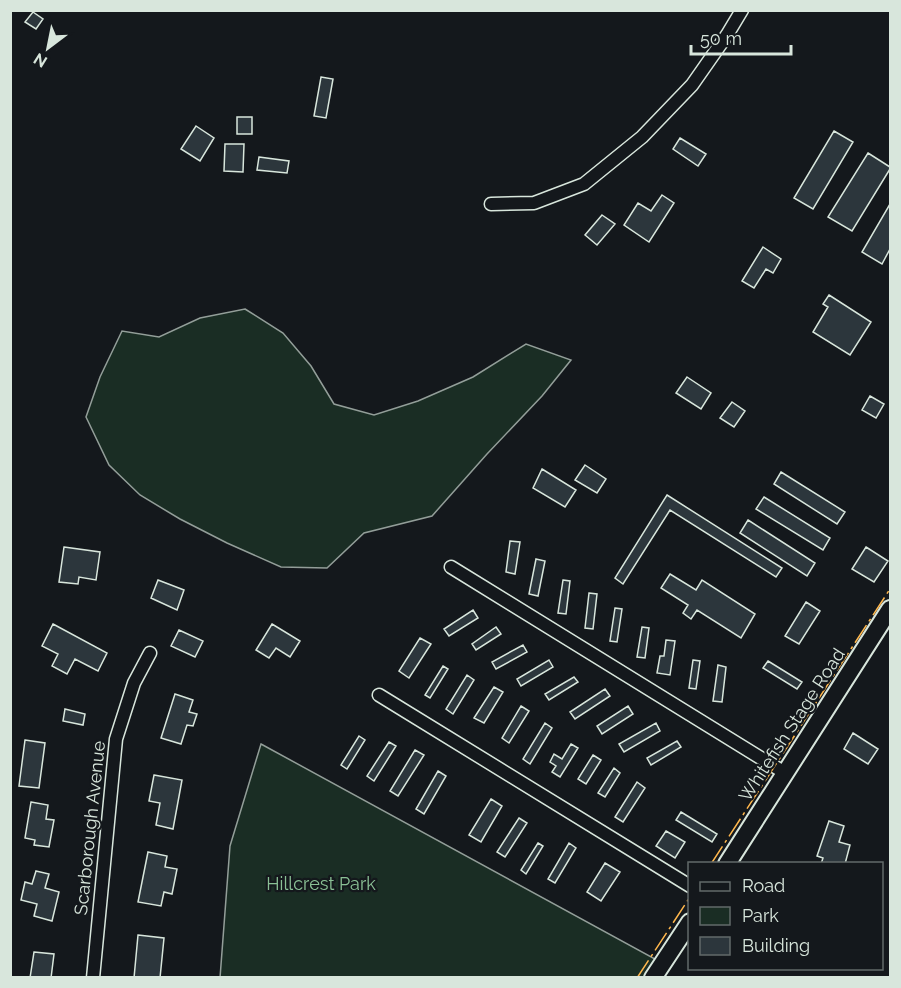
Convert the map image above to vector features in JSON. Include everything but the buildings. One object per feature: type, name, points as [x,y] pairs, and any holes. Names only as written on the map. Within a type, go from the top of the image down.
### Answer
[{"type":"main road","name":"Whitefish Stage Road","points":[[728,862],[891,609]]},
{"type":"main road","points":[[653,978],[688,925]]},
{"type":"street","points":[[491,204],[534,203],[584,184],[642,137],[692,86],[742,10]]},
{"type":"street","points":[[451,567],[785,772]]},
{"type":"street","name":"Scarborough Avenue","points":[[93,978],[116,739],[134,683],[150,653]]},
{"type":"street","points":[[379,695],[688,885]]},
{"type":"green space","points":[[245,309],[283,333],[311,366],[334,404],[374,415],[418,401],[473,377],[526,344],[571,360],[542,396],[432,516],[364,533],[327,568],[281,567],[180,519],[140,495],[109,465],[86,417],[100,377],[122,331],[159,337],[200,318]]},
{"type":"green space","name":"Hillcrest Park","points":[[261,744],[655,959],[644,978],[220,978],[230,846]]},
{"type":"power","points":[[712,862],[890,589]]},
{"type":"power","points":[[637,978],[688,900]]}]
